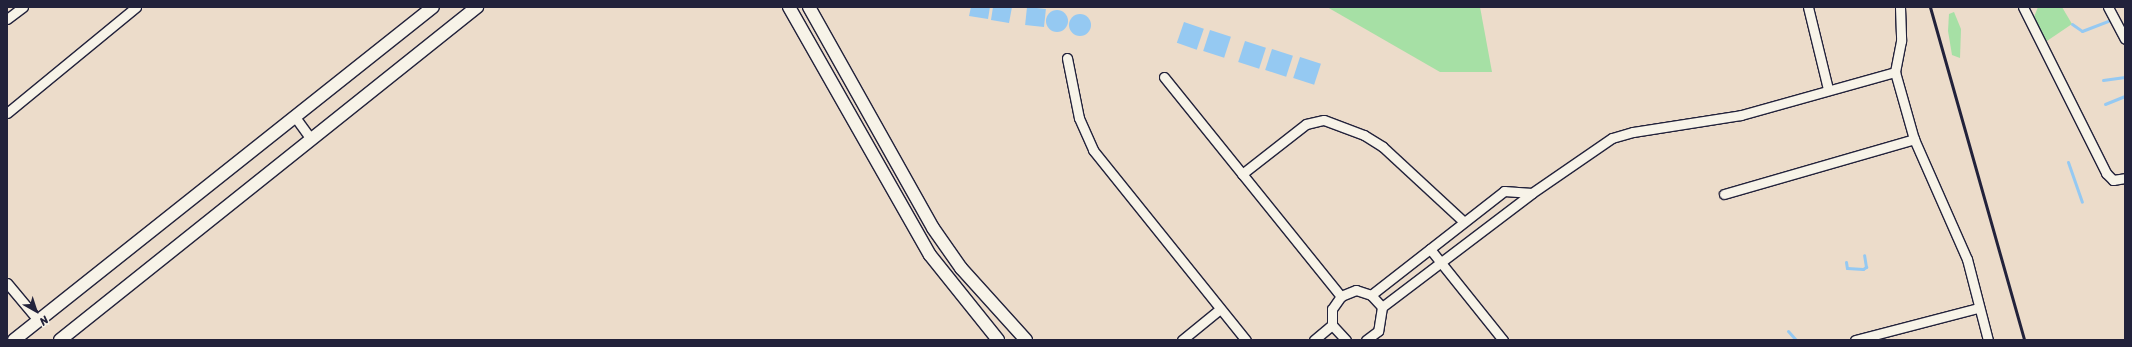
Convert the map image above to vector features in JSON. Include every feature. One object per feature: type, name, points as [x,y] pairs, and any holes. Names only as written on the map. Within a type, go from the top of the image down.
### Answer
[{"type":"street","points":[[7,20],[23,7]]},
{"type":"street","points":[[7,113],[136,7]]},
{"type":"street","points":[[14,340],[433,7]]},
{"type":"street","points":[[60,340],[477,7]]},
{"type":"street","points":[[789,7],[930,255],[998,340]]},
{"type":"street","points":[[809,7],[933,228],[966,273],[1026,340]]},
{"type":"street","points":[[1808,7],[1828,89]]},
{"type":"street","points":[[1900,7],[1901,41],[1894,72],[1914,140],[1967,259],[1978,308],[1988,340]]},
{"type":"street","points":[[2023,7],[2106,174],[2113,180],[2125,178]]},
{"type":"street","points":[[2108,7],[2125,39]]},
{"type":"street","points":[[1067,58],[1079,118],[1093,150],[1246,340]]},
{"type":"street","points":[[1382,307],[1517,207],[1532,193],[1612,138],[1633,132],[1741,115],[1828,89],[1894,72]]},
{"type":"street","points":[[1164,77],[1341,296]]},
{"type":"street","points":[[295,117],[311,139]]},
{"type":"street","points":[[1242,174],[1306,124],[1324,120],[1364,135],[1383,148],[1464,222]]},
{"type":"street","points":[[1724,194],[1914,140]]},
{"type":"street","points":[[1371,295],[1504,190],[1532,193]]},
{"type":"street","points":[[1430,249],[1503,340]]},
{"type":"street","points":[[7,283],[38,320]]},
{"type":"street","points":[[1343,340],[1332,325],[1332,309],[1341,296],[1356,290],[1371,295],[1382,307],[1382,323],[1371,339]]},
{"type":"street","points":[[1855,340],[1978,308]]},
{"type":"street","points":[[1182,340],[1220,309]]},
{"type":"street","points":[[1314,340],[1332,325]]},
{"type":"green space","points":[[1327,7],[1480,7],[1492,72],[1440,72]]},
{"type":"green space","points":[[2038,7],[2062,7],[2072,24],[2044,43],[2034,17]]},
{"type":"green space","points":[[1954,12],[1961,29],[1960,58],[1952,55],[1948,31],[1949,14]]},
{"type":"water","points":[[971,7],[990,7],[988,19],[969,16]]},
{"type":"water","points":[[993,7],[1012,7],[1009,23],[991,20]]},
{"type":"water","points":[[1027,7],[1046,9],[1044,27],[1025,25]]},
{"type":"water","points":[[1057,10],[1061,11],[1067,17],[1067,25],[1061,31],[1057,32],[1053,31],[1047,25],[1046,21],[1047,17],[1053,11]]},
{"type":"water","points":[[1080,14],[1088,17],[1091,25],[1088,33],[1080,36],[1072,33],[1069,25],[1072,17]]},
{"type":"water","points":[[1184,22],[1204,29],[1197,50],[1177,43]]},
{"type":"water","points":[[1210,30],[1231,37],[1224,58],[1203,51]]},
{"type":"water","points":[[1245,41],[1266,48],[1259,69],[1238,62]]},
{"type":"water","points":[[1272,49],[1293,56],[1286,77],[1265,70]]},
{"type":"water","points":[[1300,57],[1321,64],[1314,85],[1293,78]]},
{"type":"waterway","points":[[2072,24],[2082,31],[2113,19]]},
{"type":"waterway","points":[[2103,80],[2125,77]]},
{"type":"waterway","points":[[2105,104],[2125,96]]},
{"type":"waterway","points":[[2068,162],[2082,202]]},
{"type":"waterway","points":[[1846,262],[1847,268],[1863,269],[1866,267],[1864,255]]},
{"type":"waterway","points":[[1788,331],[1796,340]]},
{"type":"railway","points":[[1930,7],[2024,340]]}]
